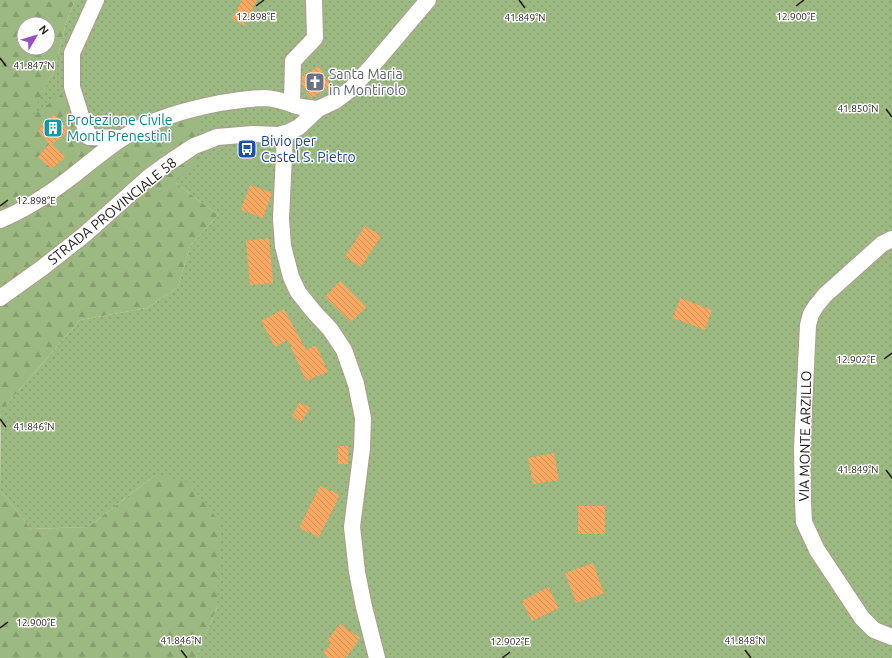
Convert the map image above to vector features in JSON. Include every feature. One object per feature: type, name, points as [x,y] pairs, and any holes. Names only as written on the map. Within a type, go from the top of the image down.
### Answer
[{"type":"street","points":[[96,0],[72,53],[72,87],[89,137],[122,138]]},
{"type":"street","points":[[292,103],[293,60],[315,38],[314,0]]},
{"type":"street","name":"STRADA PROVINCIALE 58","points":[[0,298],[84,235],[148,177],[194,146],[210,140],[229,136],[285,134],[299,127],[318,109],[335,101],[351,89],[428,0]]},
{"type":"street","points":[[0,220],[25,208],[47,194],[122,138],[150,123],[163,118],[200,107],[258,98],[280,100],[298,106],[318,109]]},
{"type":"street","points":[[285,134],[281,219],[283,246],[291,277],[298,292],[330,329],[344,350],[356,384],[363,418],[362,448],[352,528],[357,572],[377,658]]},
{"type":"street","name":"VIA MONTE ARZILLO","points":[[892,238],[882,244],[825,295],[811,314],[808,325],[802,456],[804,522],[817,550],[862,618],[874,630],[892,638]]},
{"type":"green space","points":[[0,0],[75,0],[66,23],[54,71],[30,117],[72,87],[90,137],[105,137],[200,107],[196,165],[173,181],[218,215],[190,246],[178,287],[147,308],[80,320],[1,411],[0,437]]},
{"type":"green space","points":[[75,0],[892,0],[892,658],[196,658],[217,607],[155,475],[88,527],[31,529],[0,490],[1,411],[80,320],[147,308],[178,287],[190,246],[218,215],[173,181],[122,138],[29,117],[54,71],[66,23]]},
{"type":"green space","points":[[155,475],[188,482],[220,523],[217,607],[196,658],[0,658],[0,490],[31,529],[88,527]]},
{"type":"building","points":[[242,0],[257,0],[244,25],[232,19]]},
{"type":"building","name":"Santa Maria in Montirolo","points":[[319,66],[331,86],[311,98],[302,85],[302,76]]},
{"type":"building","points":[[55,114],[69,132],[52,144],[65,157],[52,169],[38,157],[49,144],[38,130],[42,127],[40,125]]},
{"type":"building","points":[[250,185],[272,193],[263,218],[241,210]]},
{"type":"building","points":[[365,226],[381,236],[361,267],[345,257]]},
{"type":"building","points":[[269,238],[273,283],[250,285],[246,241]]},
{"type":"building","points":[[340,281],[366,307],[351,322],[325,297]]},
{"type":"building","points":[[680,298],[712,310],[705,330],[673,318]]},
{"type":"building","points":[[284,309],[306,350],[316,345],[328,372],[306,381],[288,340],[275,347],[261,321]]},
{"type":"building","points":[[300,402],[310,408],[301,422],[292,416]]},
{"type":"building","points":[[338,446],[348,446],[348,464],[338,464]]},
{"type":"building","points":[[554,453],[559,480],[533,484],[528,458]]},
{"type":"building","points":[[320,486],[340,495],[319,537],[299,528]]},
{"type":"building","points":[[578,506],[605,506],[605,534],[578,534]]},
{"type":"building","points":[[593,563],[604,593],[576,603],[565,573]]},
{"type":"building","points":[[548,587],[559,608],[532,621],[522,601]]},
{"type":"building","points":[[340,624],[360,638],[346,658],[329,658],[323,654],[331,643],[327,641]]},
{"type":"place","name":"Santa Maria in Montirolo","points":[[315,82]]},
{"type":"place","name":"Protezione Civile Monti Prenestini","points":[[53,128]]},
{"type":"place","name":"Bivio per Castel S. Pietro","points":[[247,149]]}]
